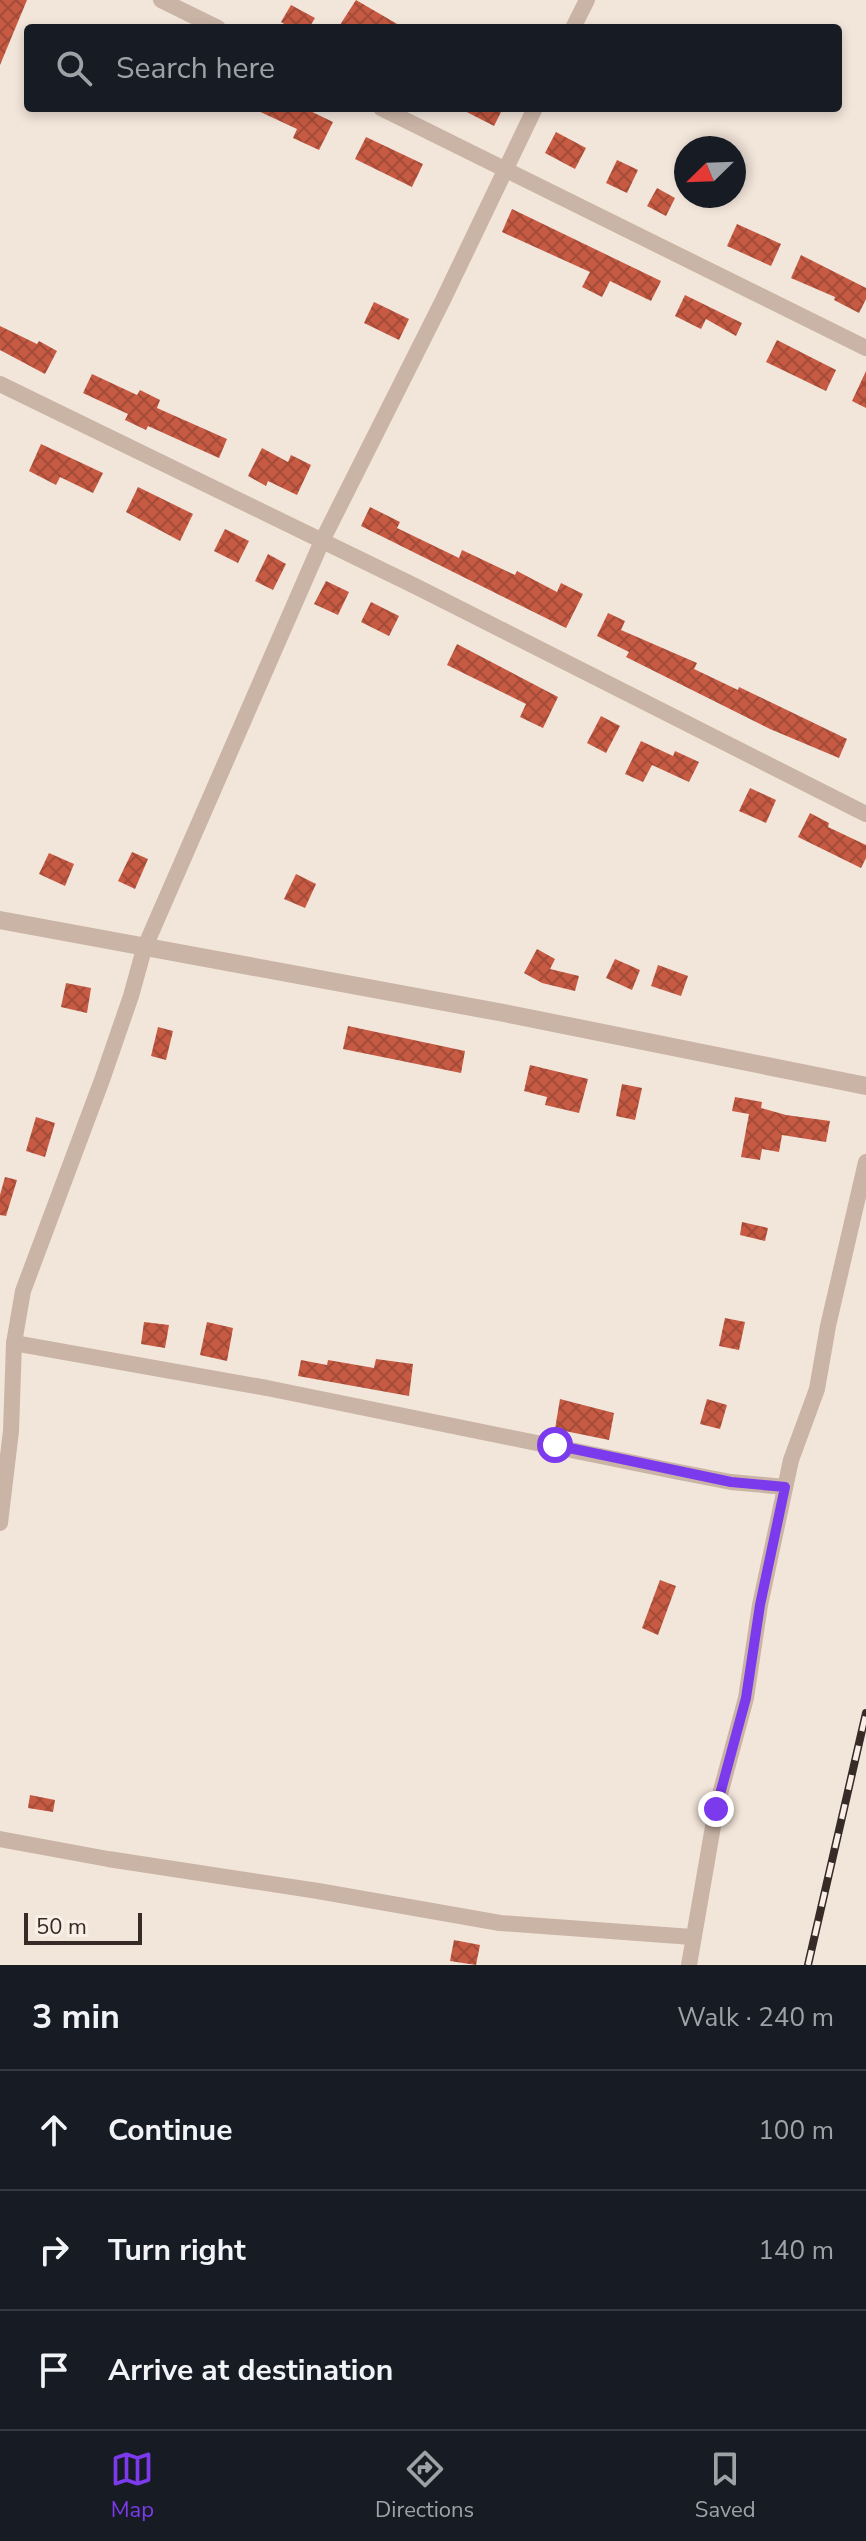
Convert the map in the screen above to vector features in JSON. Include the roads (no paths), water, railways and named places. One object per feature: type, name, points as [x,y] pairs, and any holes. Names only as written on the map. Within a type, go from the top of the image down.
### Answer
[{"type":"street","points":[[161,0],[210,24]]},
{"type":"street","points":[[575,24],[587,0]]},
{"type":"street","points":[[389,112],[866,348]]},
{"type":"street","points":[[0,1523],[7,1391],[23,1291],[102,1080],[144,949],[322,541],[533,112]]},
{"type":"street","points":[[0,384],[322,541],[866,814]]},
{"type":"street","points":[[0,920],[504,1013],[866,1086]]},
{"type":"street","points":[[689,1965],[716,1809],[746,1698],[760,1605],[785,1487],[791,1460],[817,1389],[828,1326],[866,1162]]},
{"type":"street","points":[[14,1343],[267,1388],[731,1482],[785,1487]]},
{"type":"street","points":[[0,1839],[500,1923],[692,1937]]},
{"type":"railway","points":[[808,1965],[866,1713]]}]
